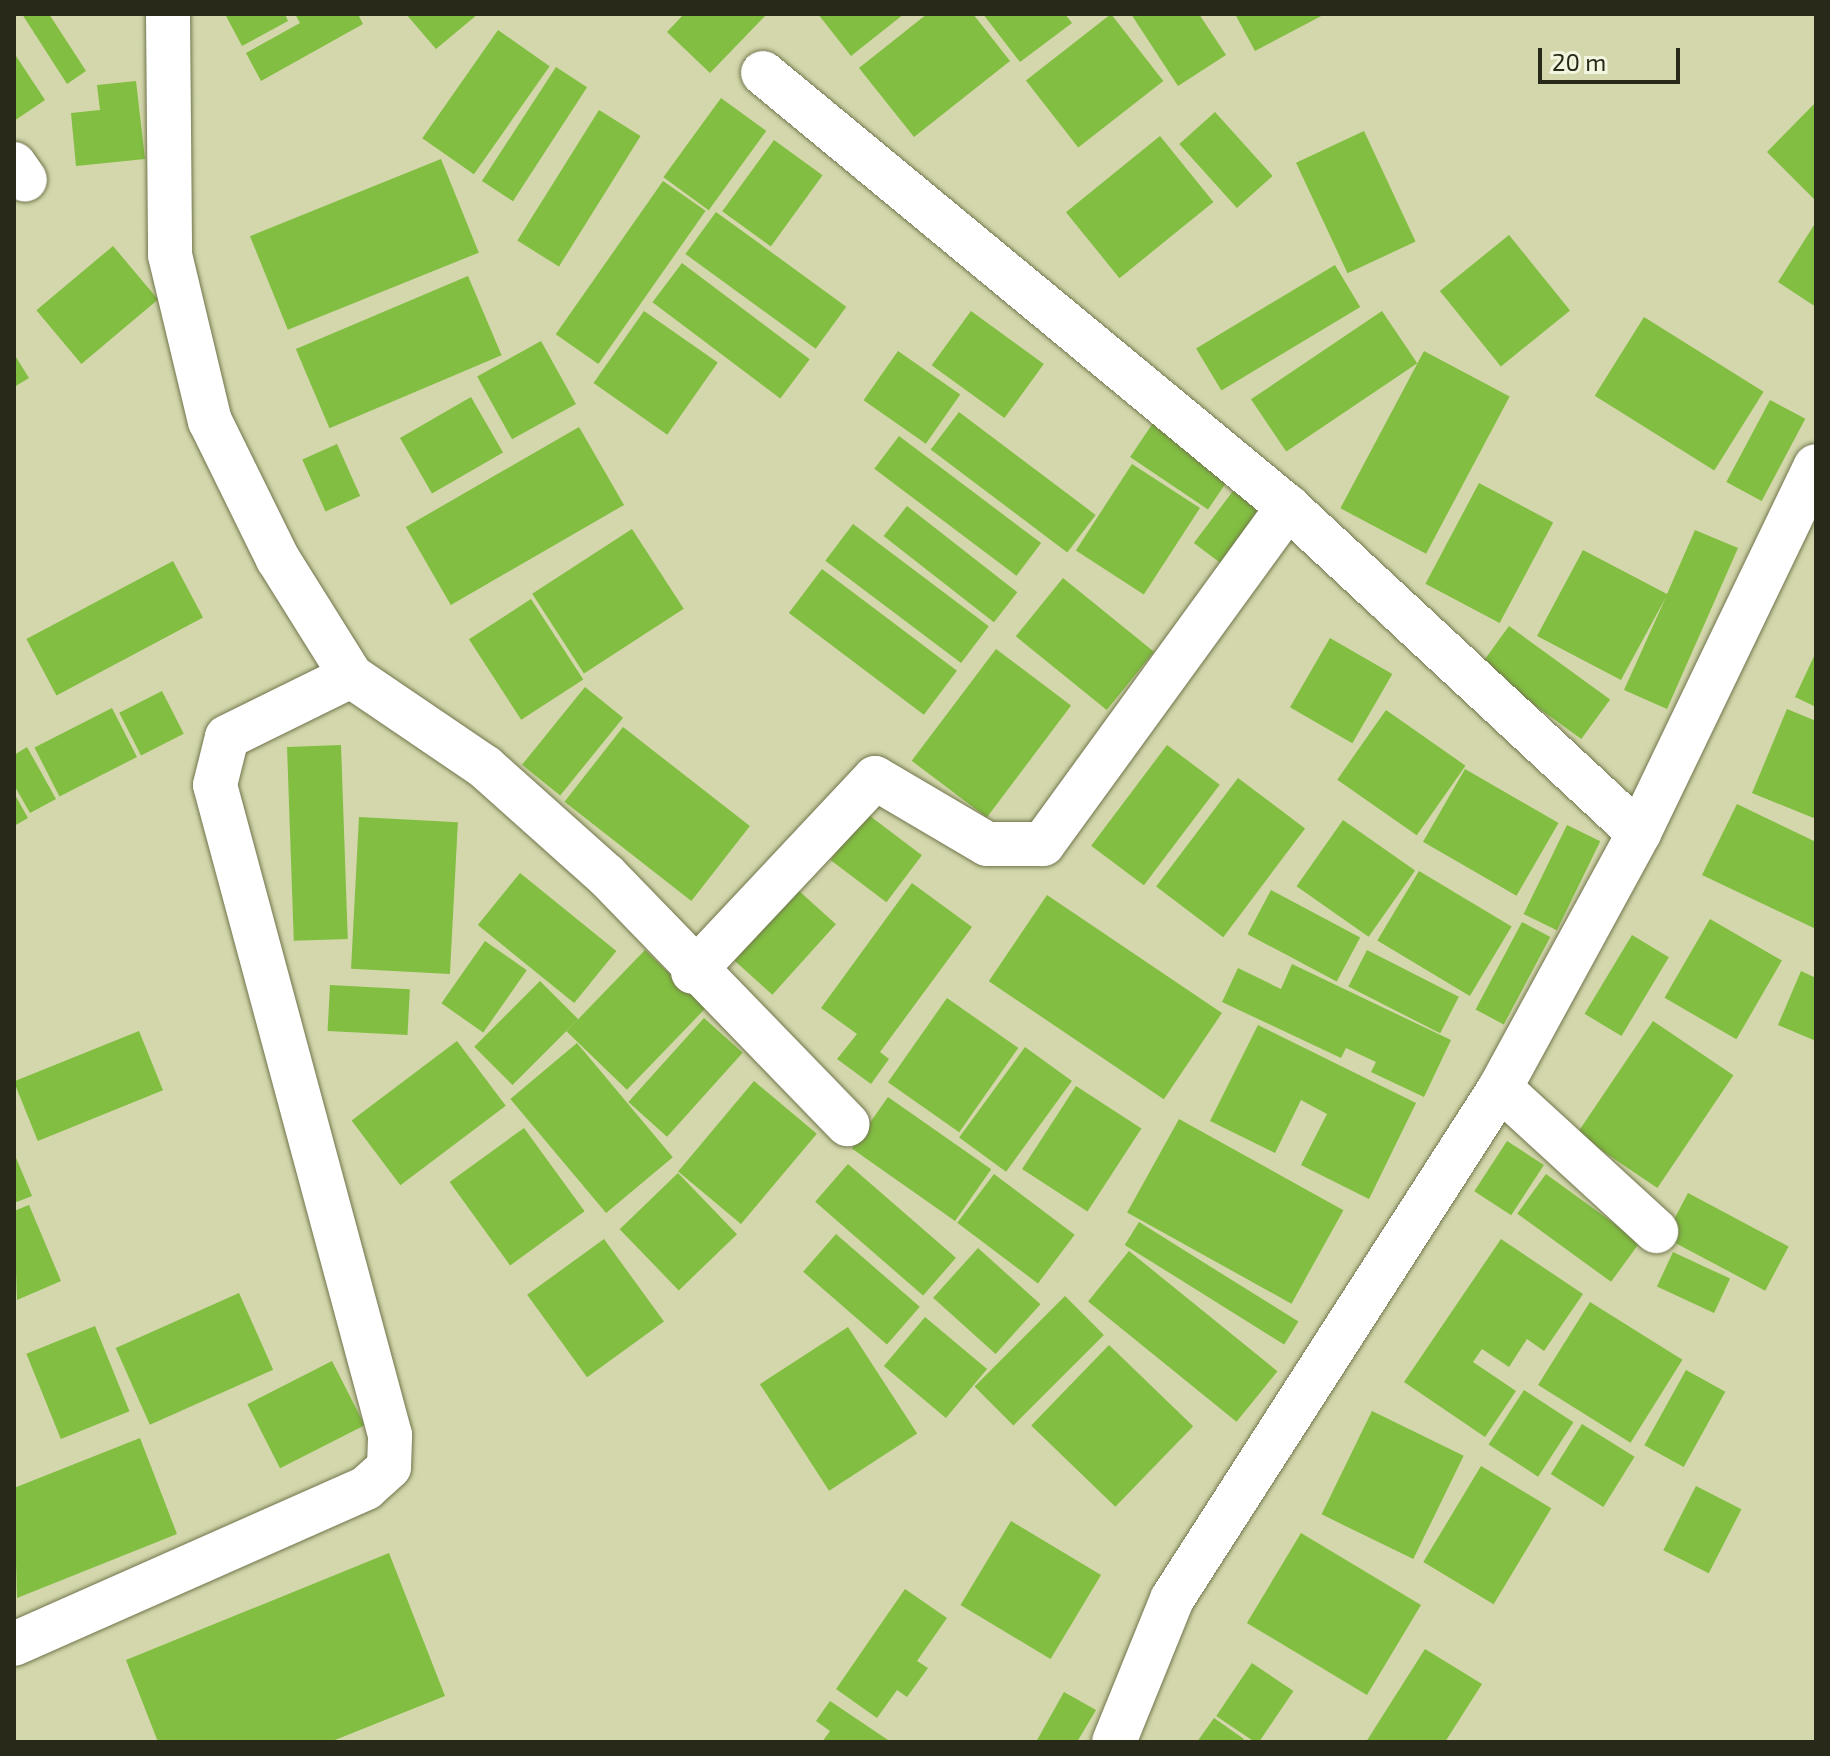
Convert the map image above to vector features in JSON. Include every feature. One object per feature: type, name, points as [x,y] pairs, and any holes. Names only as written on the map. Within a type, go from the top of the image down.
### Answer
[{"type":"street","points":[[168,14],[170,255],[210,421],[278,559],[351,676],[485,767],[606,875],[693,972],[847,1124]]},
{"type":"street","points":[[763,73],[1288,507],[1639,833]]},
{"type":"street","points":[[1114,1742],[1172,1599],[1500,1088],[1639,833],[1816,466]]},
{"type":"street","points":[[693,972],[875,778],[987,844],[1043,844],[1288,507]]},
{"type":"street","points":[[14,1644],[366,1488],[389,1467],[390,1435],[215,785],[227,737],[351,676]]},
{"type":"street","points":[[1500,1088],[1656,1231]]},
{"type":"building","points":[[22,14],[49,14],[86,71],[67,84]]},
{"type":"building","points":[[225,14],[285,14],[288,21],[242,46]]},
{"type":"building","points":[[295,14],[358,14],[363,24],[261,81],[246,53],[300,23]]},
{"type":"building","points":[[406,14],[478,14],[436,49]]},
{"type":"building","points":[[684,14],[767,14],[710,73],[667,32]]},
{"type":"building","points":[[818,14],[904,14],[851,56]]},
{"type":"building","points":[[927,14],[973,14],[1010,61],[914,137],[859,68]]},
{"type":"building","points":[[983,14],[1065,14],[1072,23],[1020,62]]},
{"type":"building","points":[[1111,14],[1163,81],[1078,147],[1026,80]]},
{"type":"building","points":[[1131,14],[1199,14],[1226,55],[1178,86]]},
{"type":"building","points":[[1235,14],[1325,14],[1255,51]]},
{"type":"building","points":[[498,30],[550,66],[474,174],[422,138]]},
{"type":"building","points":[[14,53],[45,100],[14,121]]},
{"type":"building","points":[[556,67],[587,87],[513,201],[482,181]]},
{"type":"building","points":[[136,81],[145,159],[76,166],[71,113],[100,110],[97,85]]},
{"type":"building","points":[[721,98],[766,131],[709,210],[663,177]]},
{"type":"building","points":[[1816,102],[1816,201],[1767,152]]},
{"type":"building","points":[[599,110],[641,136],[559,267],[517,241]]},
{"type":"building","points":[[1215,112],[1273,176],[1237,208],[1179,144]]},
{"type":"building","points":[[1364,131],[1416,242],[1348,273],[1296,163]]},
{"type":"building","points":[[1160,136],[1213,202],[1119,278],[1066,212]]},
{"type":"building","points":[[774,140],[823,175],[771,246],[722,211]]},
{"type":"building","points":[[441,159],[479,253],[288,330],[250,236]]},
{"type":"building","points":[[663,181],[706,211],[598,364],[556,334]]},
{"type":"building","points":[[716,212],[846,307],[816,349],[685,254]]},
{"type":"building","points":[[1816,222],[1816,307],[1778,282]]},
{"type":"building","points":[[1509,235],[1570,310],[1501,366],[1440,291]]},
{"type":"building","points":[[113,246],[158,300],[81,364],[36,310]]},
{"type":"building","points":[[682,263],[810,359],[780,398],[653,302]]},
{"type":"building","points":[[1335,265],[1360,307],[1221,390],[1196,348]]},
{"type":"building","points":[[468,276],[502,355],[329,428],[296,349]]},
{"type":"building","points":[[644,311],[718,363],[667,435],[594,383]]},
{"type":"building","points":[[971,311],[1044,364],[1004,418],[932,365]]},
{"type":"building","points":[[1382,311],[1417,363],[1286,452],[1251,399]]},
{"type":"building","points":[[1644,317],[1764,392],[1714,471],[1595,396]]},
{"type":"building","points":[[541,341],[576,404],[512,439],[477,376]]},
{"type":"building","points":[[898,351],[960,395],[926,444],[864,400]]},
{"type":"building","points":[[1424,351],[1510,397],[1426,554],[1340,508]]},
{"type":"building","points":[[14,354],[29,378],[14,387]]},
{"type":"building","points":[[471,397],[503,452],[432,493],[400,438]]},
{"type":"building","points":[[1770,400],[1805,419],[1762,501],[1726,482]]},
{"type":"building","points":[[959,412],[1096,515],[1067,552],[931,450]]},
{"type":"building","points":[[1153,423],[1231,476],[1208,510],[1130,457]]},
{"type":"building","points":[[579,427],[624,505],[451,605],[406,527]]},
{"type":"building","points":[[899,436],[1041,543],[1016,576],[874,469]]},
{"type":"building","points":[[337,444],[360,496],[325,512],[302,459]]},
{"type":"building","points":[[1132,464],[1200,508],[1144,594],[1076,550]]},
{"type":"building","points":[[1479,483],[1553,522],[1500,623],[1425,584]]},
{"type":"building","points":[[1233,491],[1261,512],[1222,564],[1194,543]]},
{"type":"building","points":[[907,506],[1017,592],[994,622],[884,536]]},
{"type":"building","points":[[853,524],[989,626],[961,663],[825,561]]},
{"type":"building","points":[[632,529],[684,609],[584,673],[532,594]]},
{"type":"building","points":[[1695,530],[1738,548],[1667,709],[1624,690],[1666,597],[1621,680],[1537,636],[1583,550],[1667,594]]},
{"type":"building","points":[[173,561],[203,618],[56,695],[26,639]]},
{"type":"building","points":[[822,569],[957,671],[924,715],[789,613]]},
{"type":"building","points":[[1063,578],[1154,652],[1107,710],[1016,636]]},
{"type":"building","points":[[531,599],[583,680],[521,720],[469,639]]},
{"type":"building","points":[[1509,626],[1610,699],[1581,739],[1480,666]]},
{"type":"building","points":[[1330,638],[1392,674],[1352,743],[1290,707]]},
{"type":"building","points":[[996,649],[1071,706],[987,817],[912,761]]},
{"type":"building","points":[[1816,652],[1816,707],[1795,697]]},
{"type":"building","points":[[585,687],[623,718],[560,796],[522,765]]},
{"type":"building","points":[[162,691],[184,734],[141,756],[119,713]]},
{"type":"building","points":[[112,708],[137,757],[59,797],[34,747]]},
{"type":"building","points":[[1787,709],[1816,721],[1816,819],[1752,793]]},
{"type":"building","points":[[1386,710],[1465,766],[1417,835],[1337,780]]},
{"type":"building","points":[[623,727],[750,826],[691,901],[565,802]]},
{"type":"building","points":[[341,745],[348,939],[294,941],[287,747]]},
{"type":"building","points":[[1167,745],[1220,785],[1144,885],[1091,846]]},
{"type":"building","points":[[27,747],[56,799],[30,813],[14,785],[14,755]]},
{"type":"building","points":[[1465,769],[1559,823],[1517,896],[1423,842]]},
{"type":"building","points":[[1238,778],[1305,829],[1223,937],[1156,887]]},
{"type":"building","points":[[14,793],[28,818],[14,826]]},
{"type":"building","points":[[1737,804],[1816,842],[1816,929],[1702,875]]},
{"type":"building","points":[[866,813],[922,855],[886,902],[830,860]]},
{"type":"building","points":[[359,817],[458,822],[450,974],[351,969]]},
{"type":"building","points":[[1343,820],[1415,870],[1369,937],[1297,886]]},
{"type":"building","points":[[1567,825],[1600,841],[1557,930],[1524,914]]},
{"type":"building","points":[[1419,871],[1512,927],[1470,996],[1377,940]]},
{"type":"building","points":[[520,873],[616,951],[574,1003],[478,925]]},
{"type":"building","points":[[912,883],[972,927],[880,1052],[889,1059],[871,1084],[837,1059],[857,1034],[821,1008]]},
{"type":"building","points":[[798,890],[836,924],[772,995],[734,961]]},
{"type":"building","points":[[1271,890],[1360,937],[1337,982],[1248,934]]},
{"type":"building","points":[[1047,895],[1222,1013],[1164,1099],[989,981]]},
{"type":"building","points":[[1710,919],[1782,960],[1736,1039],[1664,998]]},
{"type":"building","points":[[1522,922],[1550,937],[1504,1024],[1476,1009]]},
{"type":"building","points":[[1632,935],[1669,957],[1621,1036],[1585,1014]]},
{"type":"building","points":[[485,941],[527,970],[483,1033],[441,1003]]},
{"type":"building","points":[[645,950],[705,1008],[627,1090],[567,1031]]},
{"type":"building","points":[[1367,950],[1459,997],[1440,1033],[1348,987]]},
{"type":"building","points":[[1292,964],[1451,1040],[1424,1097],[1371,1072],[1376,1062],[1346,1048],[1341,1058],[1222,1002],[1238,968],[1281,989]]},
{"type":"building","points":[[1801,971],[1816,978],[1816,1041],[1778,1025]]},
{"type":"building","points":[[540,981],[578,1019],[512,1085],[474,1047]]},
{"type":"building","points":[[330,985],[410,989],[407,1035],[328,1031]]},
{"type":"building","points":[[947,998],[1018,1048],[959,1132],[888,1082]]},
{"type":"building","points":[[704,1018],[743,1053],[667,1137],[628,1102]]},
{"type":"building","points":[[1653,1021],[1733,1075],[1657,1188],[1577,1134]]},
{"type":"building","points":[[1258,1025],[1416,1103],[1369,1199],[1301,1165],[1327,1114],[1301,1100],[1275,1153],[1210,1121]]},
{"type":"building","points":[[139,1031],[163,1090],[38,1141],[14,1082]]},
{"type":"building","points":[[457,1041],[506,1106],[400,1185],[352,1120]]},
{"type":"building","points":[[577,1043],[673,1157],[606,1213],[510,1099]]},
{"type":"building","points":[[1025,1047],[1072,1081],[1006,1172],[959,1138]]},
{"type":"building","points":[[754,1081],[817,1134],[741,1224],[678,1171]]},
{"type":"building","points":[[1076,1086],[1141,1128],[1087,1212],[1022,1169]]},
{"type":"building","points":[[888,1097],[991,1169],[955,1221],[852,1149]]},
{"type":"building","points":[[1179,1119],[1343,1210],[1292,1304],[1127,1213]]},
{"type":"building","points":[[524,1128],[585,1211],[510,1265],[450,1182]]},
{"type":"building","points":[[1507,1141],[1544,1165],[1511,1215],[1474,1191]]},
{"type":"building","points":[[14,1153],[32,1196],[14,1203]]},
{"type":"building","points":[[848,1164],[956,1258],[923,1296],[815,1202]]},
{"type":"building","points":[[678,1173],[737,1234],[679,1290],[620,1229]]},
{"type":"building","points":[[994,1174],[1075,1235],[1038,1284],[957,1223]]},
{"type":"building","points":[[1546,1174],[1640,1242],[1611,1282],[1517,1214]]},
{"type":"building","points":[[1688,1193],[1789,1247],[1765,1291],[1665,1237]]},
{"type":"building","points":[[29,1205],[61,1281],[17,1300],[14,1211]]},
{"type":"building","points":[[1139,1222],[1298,1322],[1284,1345],[1125,1245]]},
{"type":"building","points":[[836,1234],[920,1307],[887,1345],[803,1272]]},
{"type":"building","points":[[604,1239],[664,1322],[587,1377],[527,1295]]},
{"type":"building","points":[[1501,1239],[1583,1294],[1544,1351],[1527,1339],[1509,1367],[1482,1349],[1473,1362],[1516,1391],[1485,1437],[1404,1382]]},
{"type":"building","points":[[978,1248],[1040,1304],[996,1354],[933,1298]]},
{"type":"building","points":[[1129,1251],[1277,1371],[1237,1422],[1088,1302]]},
{"type":"building","points":[[1673,1252],[1730,1279],[1714,1313],[1657,1286]]},
{"type":"building","points":[[239,1293],[273,1370],[150,1425],[116,1348]]},
{"type":"building","points":[[1065,1296],[1104,1335],[1013,1425],[974,1387]]},
{"type":"building","points":[[1590,1302],[1682,1360],[1631,1443],[1538,1385]]},
{"type":"building","points":[[925,1317],[987,1369],[946,1418],[884,1366]]},
{"type":"building","points":[[95,1326],[129,1411],[61,1439],[26,1354]]},
{"type":"building","points":[[848,1327],[917,1434],[829,1491],[760,1384]]},
{"type":"building","points":[[1109,1345],[1193,1426],[1115,1507],[1031,1426]]},
{"type":"building","points":[[332,1361],[365,1425],[280,1468],[247,1404]]},
{"type":"building","points":[[1686,1370],[1725,1392],[1684,1467],[1644,1445]]},
{"type":"building","points":[[1524,1390],[1573,1422],[1538,1477],[1489,1445]]},
{"type":"building","points":[[1372,1411],[1464,1456],[1413,1559],[1322,1514]]},
{"type":"building","points":[[1582,1424],[1635,1457],[1603,1507],[1551,1474]]},
{"type":"building","points":[[140,1438],[177,1534],[17,1598],[14,1488]]},
{"type":"building","points":[[1481,1466],[1551,1508],[1494,1604],[1423,1562]]},
{"type":"building","points":[[1696,1486],[1741,1509],[1709,1573],[1663,1550]]},
{"type":"building","points":[[1011,1521],[1101,1575],[1051,1659],[961,1605]]},
{"type":"building","points":[[1301,1533],[1421,1605],[1367,1695],[1247,1623]]},
{"type":"building","points":[[389,1553],[445,1696],[330,1742],[158,1742],[126,1660]]},
{"type":"building","points":[[905,1589],[947,1618],[917,1661],[928,1668],[907,1697],[897,1690],[877,1718],[836,1689]]},
{"type":"building","points":[[1425,1649],[1482,1684],[1445,1742],[1366,1742]]},
{"type":"building","points":[[1252,1663],[1293,1691],[1259,1742],[1216,1716]]},
{"type":"building","points":[[1064,1692],[1096,1710],[1077,1742],[1036,1742]]},
{"type":"building","points":[[830,1701],[891,1742],[822,1742],[830,1731],[816,1721]]},
{"type":"building","points":[[1214,1718],[1244,1739],[1242,1742],[1197,1742]]}]
